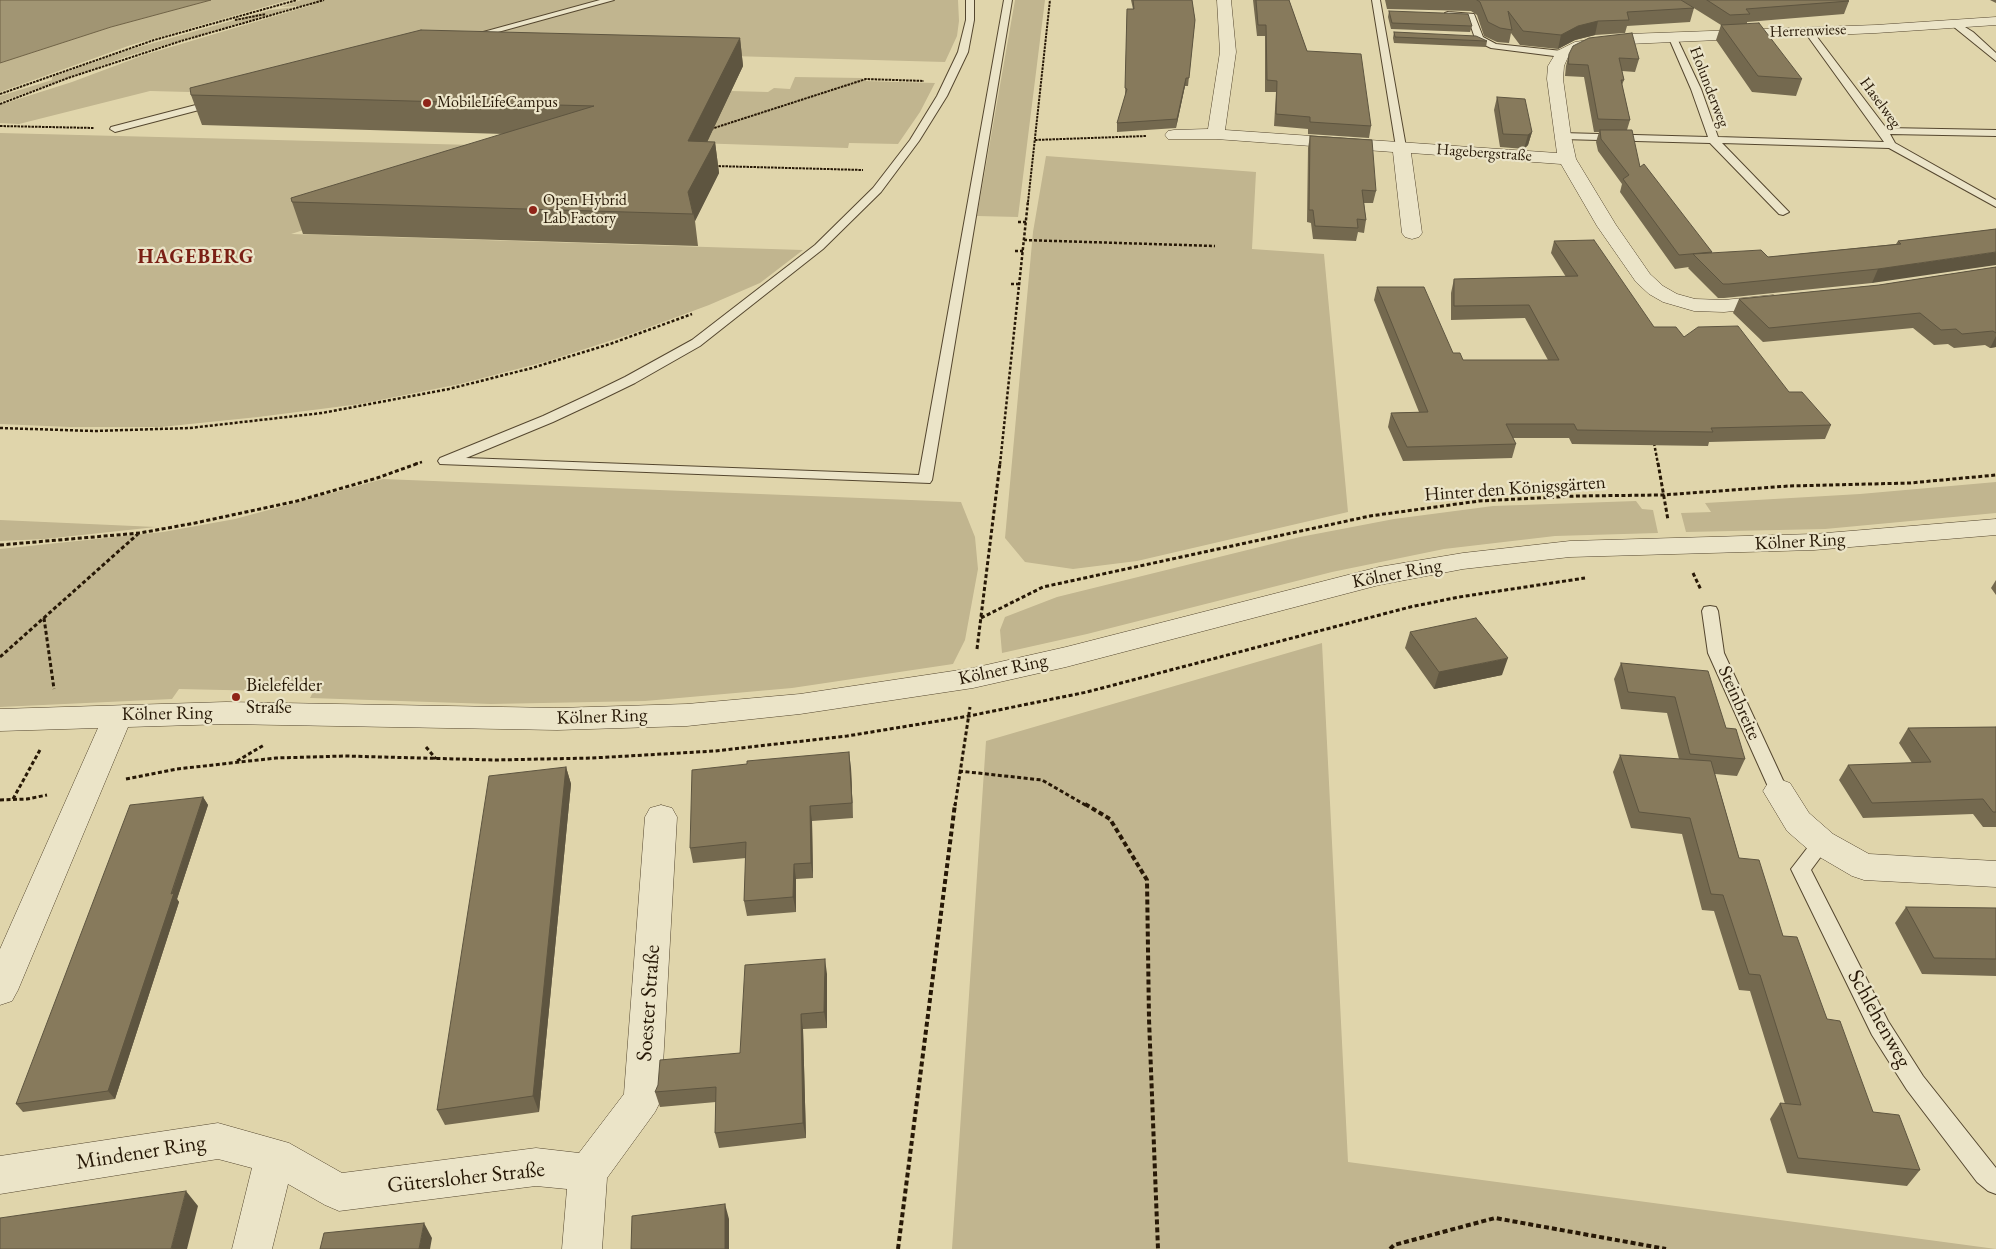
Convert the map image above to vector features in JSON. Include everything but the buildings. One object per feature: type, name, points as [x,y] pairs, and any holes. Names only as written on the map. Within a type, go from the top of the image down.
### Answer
[{"type":"street","points":[[1216,134],[1228,52],[1224,0]]},
{"type":"street","points":[[1700,20],[1721,34]]},
{"type":"street","name":"Herrenwiese","points":[[1562,54],[1580,45],[1595,42],[1672,36],[1957,25],[1996,20]]},
{"type":"street","points":[[1562,54],[1556,66],[1555,79],[1562,136],[1567,159],[1607,226],[1643,278],[1656,290],[1670,298],[1694,305],[1724,306],[1793,299]]},
{"type":"street","name":"Hagebergstraße","points":[[1174,135],[1216,134],[1567,159]]},
{"type":"street","points":[[1401,147],[1412,233]]},
{"type":"street","name":"Kölner Ring","points":[[0,720],[226,713],[557,719],[687,715],[800,704],[972,678],[1066,658],[1379,576],[1463,561],[1570,549],[1814,542],[1996,527]]},
{"type":"street","points":[[0,990],[118,715]]},
{"type":"street","points":[[1779,791],[1798,822],[1822,843],[1864,867],[1996,874]]},
{"type":"street","name":"Soester Straße","points":[[588,1172],[642,1100],[661,818]]},
{"type":"street","name":"Mindener Ring","points":[[0,1175],[218,1141],[275,1156]]},
{"type":"street","points":[[252,1249],[275,1156]]},
{"type":"street","name":"Gütersloher Straße","points":[[275,1156],[339,1192],[536,1166],[588,1172]]},
{"type":"street","points":[[582,1249],[588,1172]]},
{"type":"lane","points":[[455,40],[610,0]]},
{"type":"lane","points":[[970,0],[970,20],[963,52],[942,96],[914,141],[877,190],[819,247],[777,282],[696,343],[630,380],[548,419],[445,461],[925,480],[1008,0]]},
{"type":"lane","points":[[1376,0],[1401,147]]},
{"type":"lane","points":[[1434,14],[1471,16],[1473,37],[1494,46],[1562,54]]},
{"type":"lane","points":[[1957,25],[1970,34],[1996,58]]},
{"type":"lane","name":"Haselweg","points":[[1808,31],[1883,131],[1891,145],[1996,204]]},
{"type":"lane","name":"Holunderweg","points":[[1672,36],[1696,89],[1714,142],[1783,212]]},
{"type":"lane","points":[[115,129],[228,100]]},
{"type":"lane","points":[[1883,131],[1996,133]]},
{"type":"lane","points":[[1562,136],[1714,142],[1891,145]]},
{"type":"lane","name":"Steinbreite","points":[[1710,611],[1716,653],[1779,791]]},
{"type":"lane","name":"Schlehenweg","points":[[1822,843],[1801,869],[1880,1028],[1915,1083],[1985,1174],[1996,1183]]},
{"type":"path","points":[[0,94],[154,40],[297,0]]},
{"type":"path","points":[[0,104],[87,72],[285,10],[324,0]]},
{"type":"path","points":[[898,1249],[959,771],[970,716],[972,678],[981,618],[1016,319],[1050,0]]},
{"type":"path","points":[[210,25],[285,10]]},
{"type":"path","points":[[704,132],[866,79],[931,81]]},
{"type":"path","points":[[0,126],[115,129]]},
{"type":"path","points":[[1035,140],[1174,135]]},
{"type":"path","points":[[707,166],[871,170]]},
{"type":"path","points":[[1018,222],[1026,222]]},
{"type":"path","points":[[1024,240],[1215,246]]},
{"type":"path","points":[[1015,251],[1023,251]]},
{"type":"path","points":[[1011,284],[1019,284]]},
{"type":"path","points":[[0,428],[94,431],[190,428],[322,413],[449,389],[532,368],[610,344],[696,312]]},
{"type":"path","points":[[1010,319],[1016,319]]},
{"type":"path","points":[[1653,437],[1662,495],[1670,526],[1710,611]]},
{"type":"path","points":[[0,545],[140,533],[196,524],[296,501],[377,478],[425,461]]},
{"type":"path","name":"Hinter den Königsgärten","points":[[981,618],[1043,587],[1370,516],[1479,501],[1576,496],[1662,495],[1789,486],[1910,483],[1996,475]]},
{"type":"path","points":[[0,657],[140,533]]},
{"type":"path","points":[[13,799],[58,717],[44,618]]},
{"type":"path","points":[[959,771],[1042,780],[1110,819],[1147,880],[1149,1019],[1158,1249]]},
{"type":"path","points":[[1390,1249],[1394,1245],[1495,1218],[1666,1249]]},
{"type":"shaded area","points":[[0,0],[211,0],[111,27],[0,63]]},
{"type":"shaded area","points":[[211,0],[289,0],[131,45],[0,92],[0,63],[111,27]]},
{"type":"shaded area","points":[[301,0],[958,0],[959,21],[957,36],[945,62],[409,47],[229,93],[150,91],[19,124],[0,123],[0,105],[72,82],[144,55],[312,5],[281,7]]},
{"type":"shaded area","points":[[1015,0],[1045,0],[1018,217],[977,216]]},
{"type":"shaded area","points":[[295,7],[131,55],[0,102],[0,96],[52,80],[52,77],[132,49],[270,10]]},
{"type":"shaded area","points":[[795,77],[862,78],[866,81],[935,83],[920,112],[898,144],[849,143],[848,148],[694,143],[694,90],[768,92],[774,88],[790,89]]},
{"type":"shaded area","points":[[0,133],[514,146],[505,166],[291,234],[803,250],[760,283],[709,305],[631,334],[548,361],[460,384],[360,404],[161,427],[70,427],[0,424]]},
{"type":"shaded area","points":[[1046,156],[1256,172],[1252,249],[1324,254],[1348,512],[1137,561],[1073,569],[1025,562],[1005,538],[1033,232]]},
{"type":"shaded area","points":[[383,479],[961,502],[975,537],[978,569],[965,640],[953,664],[792,688],[645,701],[491,704],[310,698],[313,692],[179,689],[172,699],[0,707],[0,549],[163,532],[235,519]]},
{"type":"shaded area","points":[[1996,482],[1996,513],[1825,529],[1686,532],[1681,513],[1711,512],[1705,503],[1860,494]]},
{"type":"shaded area","points":[[1636,501],[1642,509],[1653,510],[1658,533],[1555,536],[1444,549],[1332,572],[1087,634],[1002,653],[1000,630],[1005,617],[1057,597],[1300,537],[1394,519],[1493,506]]},
{"type":"shaded area","points":[[0,520],[156,527],[45,539],[0,541]]},
{"type":"shaded area","points":[[1322,643],[1348,1162],[1996,1249],[952,1249],[986,741]]},
{"type":"place","name":"MobileLifeCampus","points":[[427,103]]},
{"type":"place","name":"Open Hybrid Lab Factory","points":[[533,210]]},
{"type":"place","name":"Bielefelder Straße","points":[[236,697]]},
{"type":"district","name":"HAGEBERG","points":[[196,258]]}]
